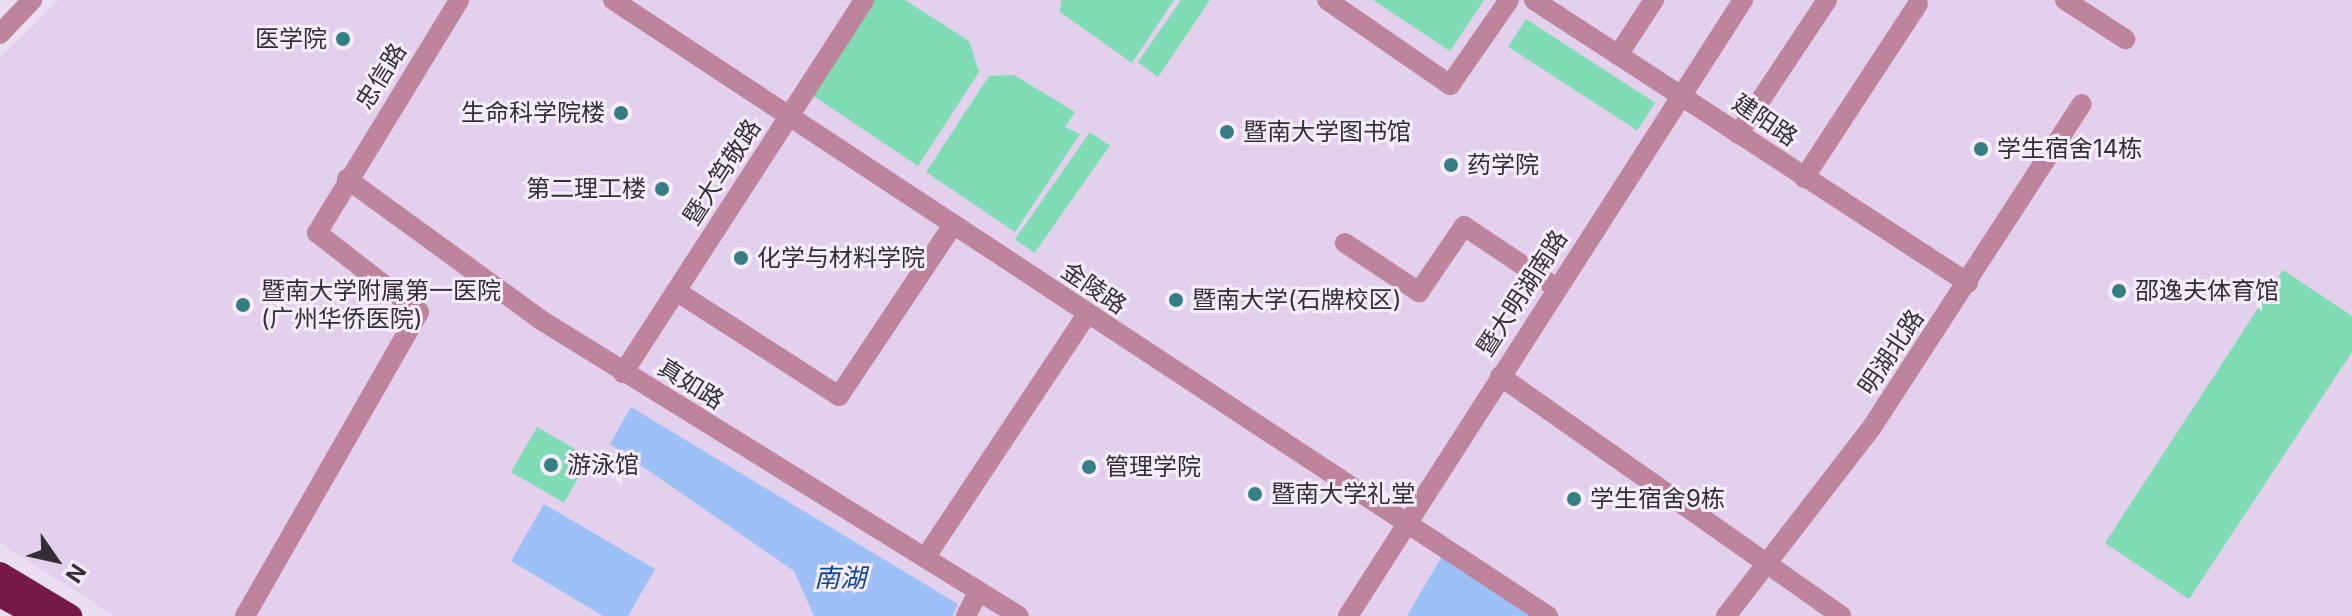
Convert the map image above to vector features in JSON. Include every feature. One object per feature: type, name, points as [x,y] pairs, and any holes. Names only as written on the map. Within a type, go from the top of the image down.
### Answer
[{"type":"highway","points":[[0,574],[70,616]]},
{"type":"highway","points":[[0,595],[38,616]]},
{"type":"street","points":[[0,34],[32,0]]},
{"type":"street","name":"忠信路","points":[[245,616],[419,312],[317,233],[347,179],[459,0]]},
{"type":"street","name":"金陵路","points":[[613,0],[1548,616]]},
{"type":"street","name":"暨大笃敬路","points":[[623,373],[864,0]]},
{"type":"street","points":[[1327,0],[1450,85],[1509,0]]},
{"type":"street","name":"建阳路","points":[[1534,0],[1968,283]]},
{"type":"street","points":[[1560,18],[1572,0]]},
{"type":"street","points":[[1618,55],[1654,0]]},
{"type":"street","name":"暨大明湖南路","points":[[1348,616],[1555,287],[1743,0]]},
{"type":"street","points":[[1738,134],[1827,0]]},
{"type":"street","points":[[2065,0],[2125,39]]},
{"type":"street","points":[[1804,178],[1918,4]]},
{"type":"street","name":"明湖北路","points":[[1726,616],[1872,427],[2082,104]]},
{"type":"street","name":"真如路","points":[[347,179],[541,320],[1019,616]]},
{"type":"street","points":[[676,291],[839,396],[953,225]]},
{"type":"street","points":[[1345,243],[1419,292],[1464,226],[1555,287]]},
{"type":"street","points":[[925,558],[1087,314]]},
{"type":"street","points":[[1500,376],[1841,616]]},
{"type":"street","points":[[0,562],[79,616]]},
{"type":"street","points":[[966,616],[979,591]]},
{"type":"shaded area","name":"暨南大学(石牌校区)","points":[[59,0],[2352,0],[2352,616],[115,616],[0,543],[0,57]]},
{"type":"green space","points":[[864,0],[905,0],[969,41],[979,72],[918,166],[806,91]]},
{"type":"green space","points":[[1061,0],[1174,0],[1132,63],[1060,12]]},
{"type":"green space","points":[[1181,0],[1210,0],[1158,77],[1138,62]]},
{"type":"green space","points":[[1373,0],[1484,0],[1450,51]]},
{"type":"green space","points":[[1526,19],[1655,103],[1637,131],[1508,47]]},
{"type":"green space","points":[[1014,75],[1075,112],[1065,127],[1080,134],[1015,232],[926,172],[989,76]]},
{"type":"green space","points":[[1090,132],[1110,146],[1035,253],[1015,239]]},
{"type":"green space","points":[[2283,270],[2352,316],[2352,352],[2189,599],[2105,543]]},
{"type":"green space","name":"游泳馆","points":[[537,427],[590,458],[564,503],[511,472]]},
{"type":"water","name":"南湖","points":[[631,407],[958,604],[952,616],[814,616],[794,571],[610,444]]},
{"type":"water","points":[[544,504],[655,569],[628,616],[603,616],[511,561]]},
{"type":"water","points":[[1442,556],[1534,616],[1407,616]]},
{"type":"place","name":"医学院","points":[[343,39]]},
{"type":"place","name":"生命科学院楼","points":[[621,113]]},
{"type":"place","name":"暨南大学图书馆","points":[[1227,132]]},
{"type":"place","name":"学生宿舍14栋","points":[[1981,149]]},
{"type":"place","name":"药学院","points":[[1451,165]]},
{"type":"place","name":"第二理工楼","points":[[662,189]]},
{"type":"place","name":"化学与材料学院","points":[[741,258]]},
{"type":"place","name":"邵逸夫体育馆","points":[[2119,291]]},
{"type":"place","name":"暨南大学(石牌校区)","points":[[1176,300]]},
{"type":"place","name":"暨南大学附属第一医院 (广州华侨医院)","points":[[243,305]]},
{"type":"place","name":"游泳馆","points":[[551,465]]},
{"type":"place","name":"管理学院","points":[[1089,467]]},
{"type":"place","name":"暨南大学礼堂","points":[[1255,494]]},
{"type":"place","name":"学生宿舍9栋","points":[[1574,499]]}]
